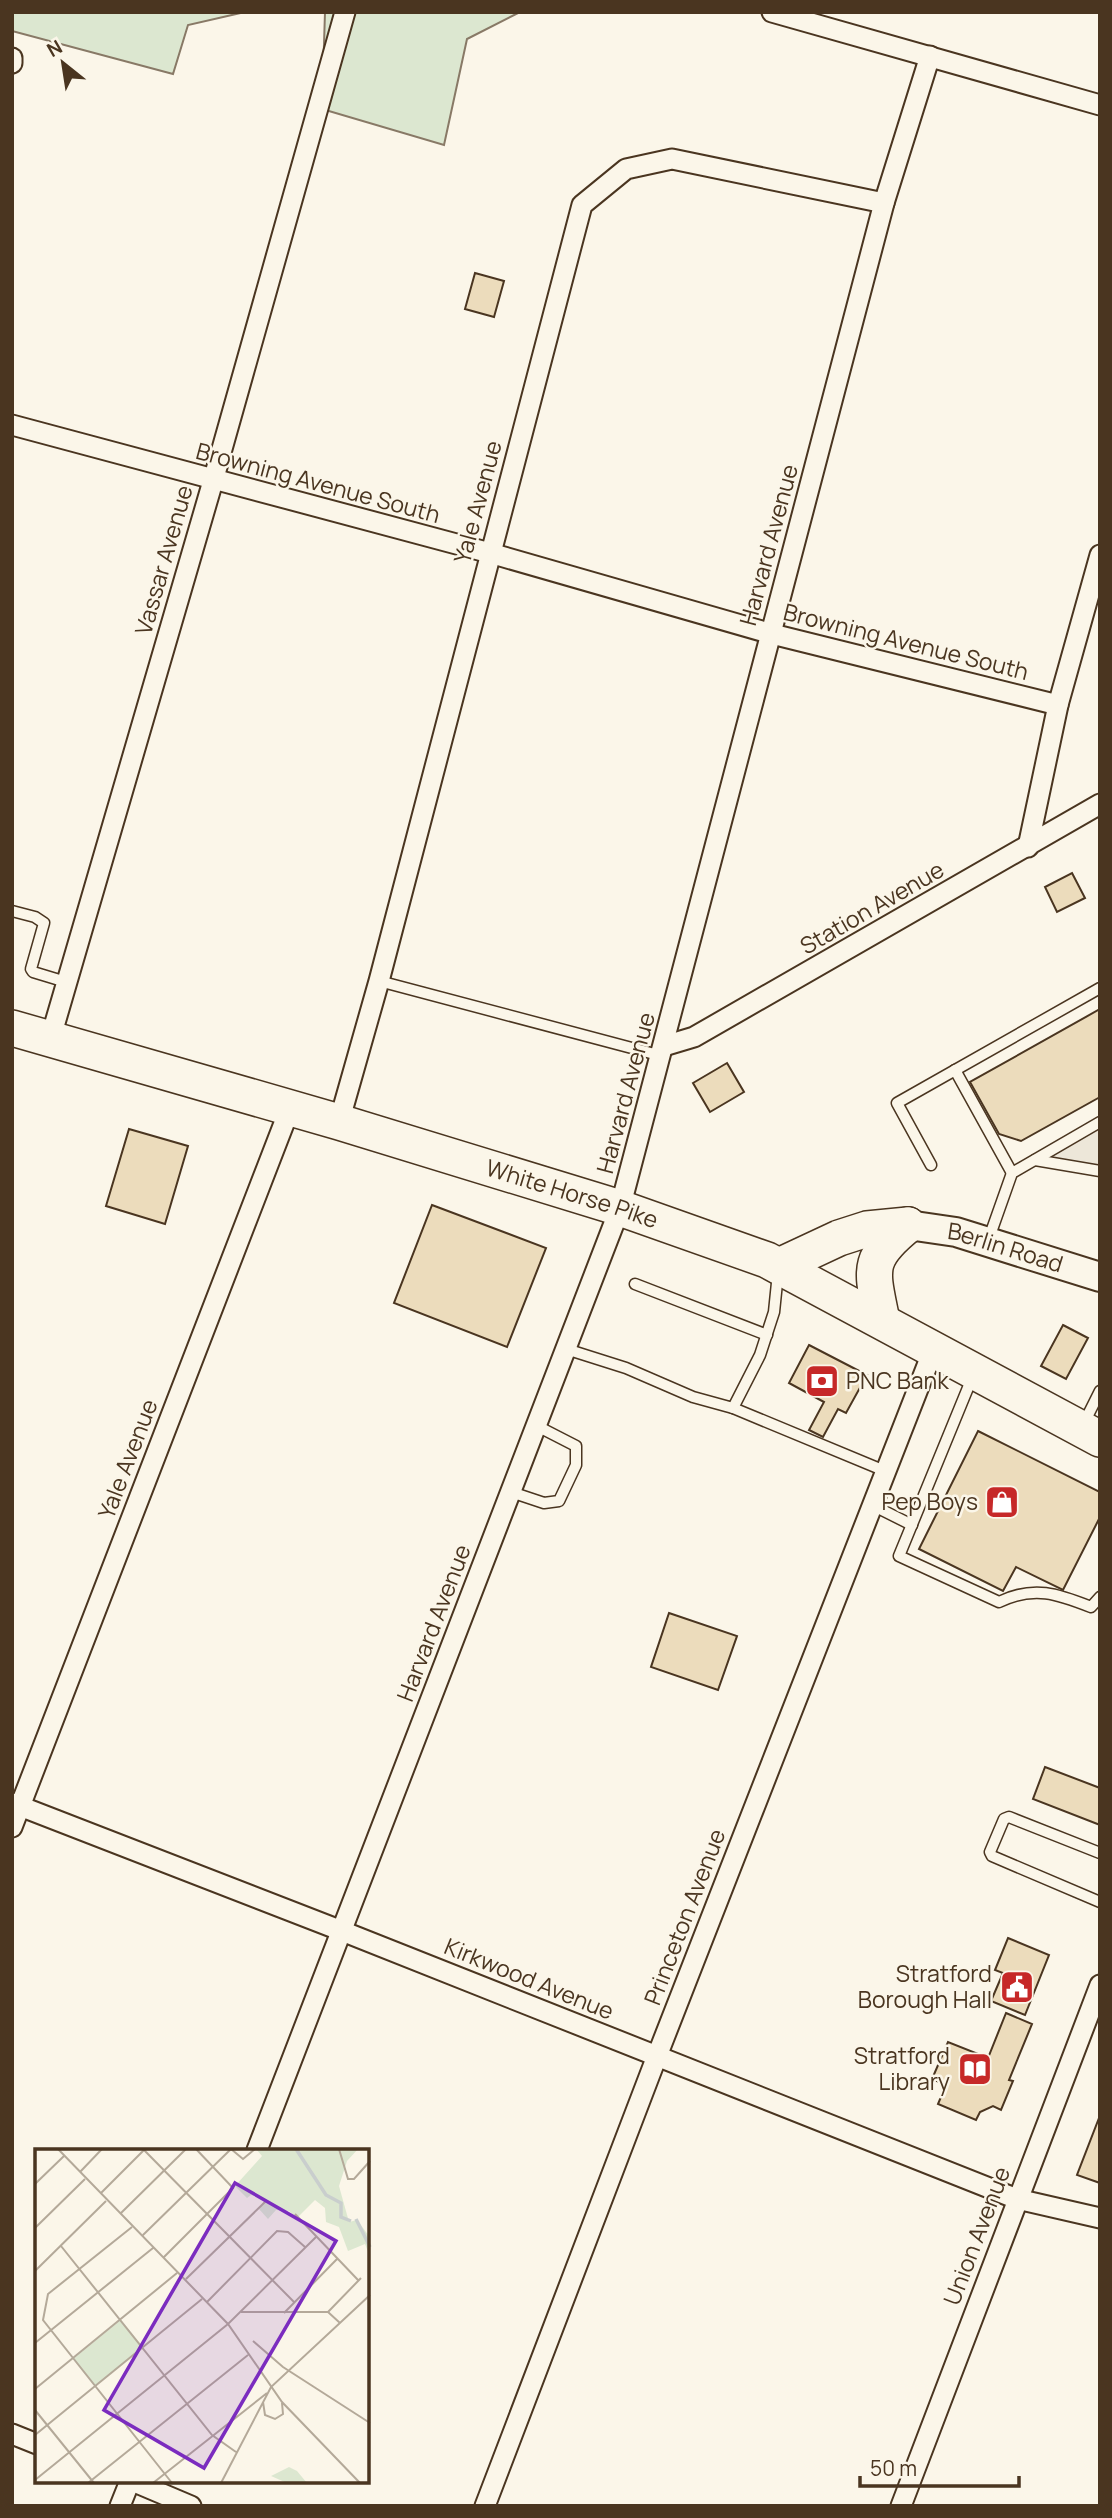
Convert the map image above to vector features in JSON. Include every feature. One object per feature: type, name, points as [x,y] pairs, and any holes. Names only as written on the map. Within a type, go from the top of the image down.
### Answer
[{"type":"highway","name":"White Horse Pike","points":[[12,1028],[339,1122],[620,1208],[779,1266],[1090,1434]]},
{"type":"highway","points":[[779,1266],[867,1228],[908,1224]]},
{"type":"highway","points":[[882,1321],[873,1267],[882,1249],[908,1224]]},
{"type":"street","name":"Vassar Avenue","points":[[50,1040],[213,481],[345,12]]},
{"type":"street","points":[[772,12],[1100,106]]},
{"type":"street","name":"Harvard Avenue","points":[[258,2149],[620,1208],[884,203],[930,56]]},
{"type":"street","name":"Yale Avenue","points":[[339,1122],[379,981],[582,205],[625,169],[672,159],[884,203]]},
{"type":"street","name":"Browning Avenue South","points":[[12,425],[213,481],[490,553],[772,634],[1058,705]]},
{"type":"street","points":[[1028,847],[1058,705],[1100,555]]},
{"type":"street","name":"Station Avenue","points":[[663,1051],[694,1037],[1100,804]]},
{"type":"street","name":"Yale Avenue","points":[[12,1827],[16,1805],[290,1108]]},
{"type":"street","name":"Berlin Road","points":[[908,1224],[956,1232],[1100,1278]]},
{"type":"street","name":"Princeton Avenue","points":[[485,2506],[657,2056],[934,1348]]},
{"type":"street","name":"Kirkwood Avenue","points":[[16,1805],[342,1931],[1017,2199],[1100,2218]]},
{"type":"street","name":"Union Avenue","points":[[901,2506],[1100,1985]]},
{"type":"street","points":[[12,2434],[35,2443]]},
{"type":"street","points":[[120,2506],[130,2483]]},
{"type":"street","points":[[136,2483],[191,2506]]},
{"type":"lane","points":[[12,911],[35,917],[44,923],[31,969],[33,972],[66,982]]},
{"type":"lane","points":[[379,981],[663,1051]]},
{"type":"lane","points":[[931,1165],[897,1103],[1100,988]]},
{"type":"lane","points":[[955,1070],[1012,1173]]},
{"type":"lane","points":[[988,1242],[1012,1173],[1100,1122]]},
{"type":"lane","points":[[1034,1160],[1100,1171]]},
{"type":"lane","points":[[733,1408],[760,1355],[775,1312],[779,1266]]},
{"type":"lane","points":[[635,1284],[766,1335]]},
{"type":"lane","points":[[566,1349],[626,1368],[693,1397],[733,1408],[885,1471]]},
{"type":"lane","points":[[975,1371],[899,1556],[999,1602],[1022,1593],[1042,1592],[1064,1596],[1091,1607],[1100,1597]]},
{"type":"lane","points":[[1090,1434],[1100,1391]]},
{"type":"lane","points":[[511,1492],[544,1503],[559,1501],[576,1465],[576,1446],[537,1426]]},
{"type":"lane","points":[[872,1505],[912,1525]]},
{"type":"lane","points":[[1100,1853],[1009,1816],[1004,1819],[990,1852],[992,1856],[1100,1902]]},
{"type":"green space","points":[[12,12],[245,12],[188,25],[173,74],[12,31]]},
{"type":"green space","points":[[325,12],[520,12],[467,39],[444,145],[322,109]]},
{"type":"shaded area","points":[[1100,1122],[1100,1171],[1034,1160]]},
{"type":"building","points":[[475,273],[504,281],[494,317],[465,309]]},
{"type":"building","points":[[1072,873],[1085,898],[1057,912],[1045,887]]},
{"type":"building","points":[[1100,1009],[1100,1097],[1021,1141],[999,1134],[970,1082]]},
{"type":"building","points":[[727,1063],[744,1092],[710,1112],[693,1083]]},
{"type":"building","points":[[129,1129],[188,1146],[165,1224],[106,1206]]},
{"type":"building","points":[[432,1205],[546,1248],[507,1347],[394,1303]]},
{"type":"building","points":[[1063,1325],[1088,1338],[1066,1379],[1041,1366]]},
{"type":"building","points":[[809,1345],[867,1375],[846,1413],[838,1409],[823,1437],[809,1430],[824,1402],[789,1383]]},
{"type":"building","points":[[978,1431],[1100,1492],[1100,1517],[1063,1590],[1016,1567],[1003,1591],[919,1549]]},
{"type":"building","points":[[669,1613],[737,1636],[718,1690],[651,1667]]},
{"type":"building","points":[[1045,1767],[1100,1788],[1100,1825],[1033,1799]]},
{"type":"building","name":"Stratford Borough Hall","points":[[1008,1938],[1049,1955],[1025,2015],[991,2001],[1003,1973],[995,1970]]},
{"type":"building","name":"Stratford Library","points":[[1006,2013],[1032,2024],[1009,2080],[1013,2081],[1001,2110],[993,2106],[980,2112],[976,2120],[938,2104],[946,2085],[932,2079],[948,2042],[988,2058]]},
{"type":"building","points":[[1100,2119],[1100,2183],[1077,2175]]},
{"type":"place","name":"PNC Bank","points":[[822,1381]]},
{"type":"place","name":"Pep Boys","points":[[1002,1502]]},
{"type":"place","name":"Stratford Borough Hall","points":[[1017,1987]]},
{"type":"place","name":"Stratford Library","points":[[975,2069]]}]
